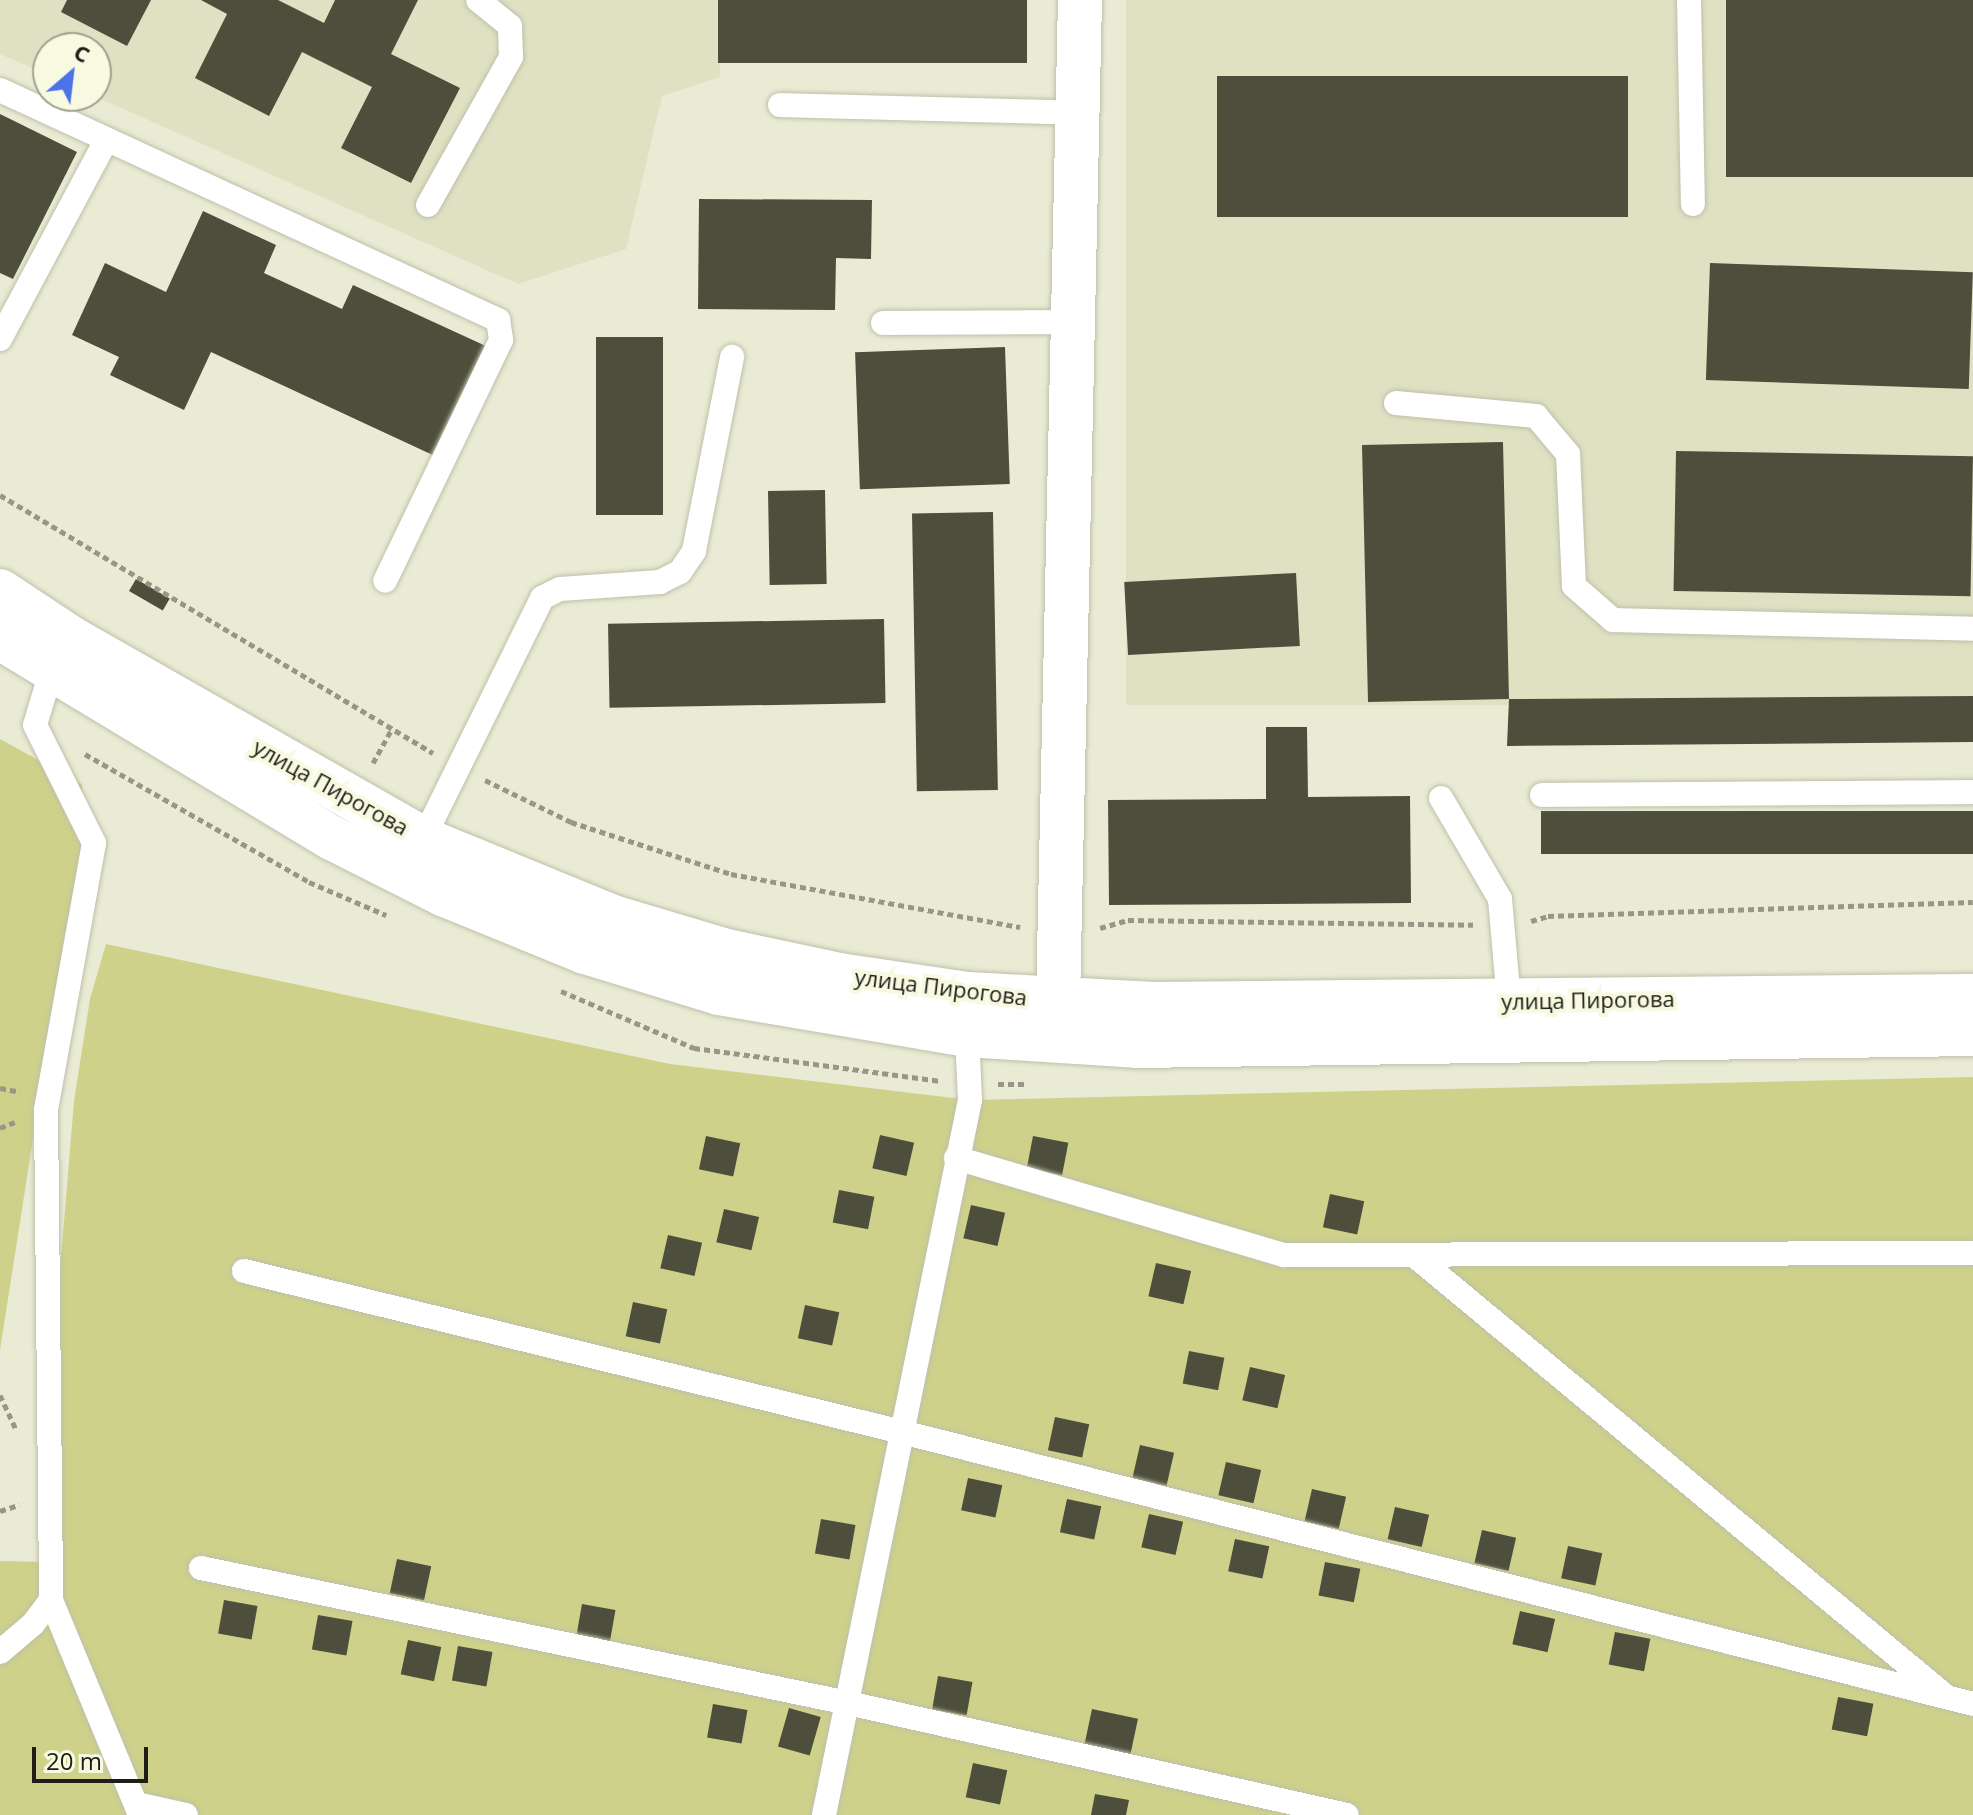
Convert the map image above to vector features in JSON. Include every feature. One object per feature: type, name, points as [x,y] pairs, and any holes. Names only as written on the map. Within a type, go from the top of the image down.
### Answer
[{"type":"main road","points":[[1057,1020],[1080,0]]},
{"type":"main road","name":"улица Пирогова","points":[[0,591],[61,655]]},
{"type":"main road","name":"улица Пирогова","points":[[0,638],[61,655],[414,857],[528,886],[727,951],[968,1014],[1057,1020],[1510,1021],[1973,1034]]},
{"type":"main road","name":"улица Пирогова","points":[[1510,1021],[1973,996]]},
{"type":"lane","points":[[428,205],[511,57],[510,26],[478,0]]},
{"type":"lane","points":[[1689,0],[1693,204]]},
{"type":"lane","points":[[0,90],[105,142],[498,320],[501,340],[385,581]]},
{"type":"lane","points":[[780,105],[1077,113]]},
{"type":"lane","points":[[0,339],[7,312],[105,142]]},
{"type":"lane","points":[[883,323],[1073,322]]},
{"type":"lane","points":[[414,857],[542,598],[560,589],[660,582],[680,572],[694,551],[732,357]]},
{"type":"lane","points":[[1396,403],[1536,416],[1568,454],[1574,586],[1613,620],[1973,629]]},
{"type":"lane","points":[[61,655],[35,725],[94,843],[46,1110],[51,1600],[138,1809],[186,1815]]},
{"type":"lane","points":[[1542,795],[1973,792]]},
{"type":"lane","points":[[1441,798],[1500,899],[1510,1021]]},
{"type":"lane","points":[[824,1815],[970,1100],[968,1014]]},
{"type":"lane","points":[[956,1158],[1284,1255],[1973,1253]]},
{"type":"lane","points":[[1415,1256],[1947,1697]]},
{"type":"lane","points":[[244,1271],[902,1432],[1973,1704]]},
{"type":"lane","points":[[201,1568],[848,1703],[1347,1815]]},
{"type":"lane","points":[[0,1652],[33,1624],[51,1600]]},
{"type":"path","points":[[0,495],[439,756]]},
{"type":"path","points":[[369,768],[392,729]]},
{"type":"path","points":[[475,775],[571,822],[731,874],[1025,928]]},
{"type":"path","points":[[1520,924],[1548,916],[1973,902]]},
{"type":"path","points":[[1089,931],[1128,920],[1487,925]]},
{"type":"shaded area","points":[[0,0],[718,0],[720,77],[662,96],[626,249],[518,284],[112,104],[112,32],[32,32],[32,68],[0,54]]},
{"type":"shaded area","points":[[1126,0],[1973,0],[1973,705],[1126,705]]},
{"type":"green space","points":[[0,739],[82,784],[89,873],[65,934],[0,1350]]},
{"type":"green space","points":[[106,944],[670,1064],[970,1100],[1973,1077],[1973,1815],[0,1815],[0,1561],[49,1562],[58,1295],[74,1101],[90,999]]},
{"type":"building","points":[[67,0],[151,0],[127,46],[112,38],[112,32],[100,32],[61,12]]},
{"type":"building","points":[[201,0],[278,0],[324,23],[335,0],[418,0],[391,54],[460,88],[411,183],[341,148],[372,87],[302,52],[269,116],[195,78],[227,14]]},
{"type":"building","points":[[718,0],[1027,0],[1027,63],[718,63]]},
{"type":"building","points":[[1726,0],[1973,0],[1973,177],[1726,177]]},
{"type":"building","points":[[1217,76],[1628,76],[1628,217],[1217,217]]},
{"type":"building","points":[[0,114],[77,152],[13,279],[0,273]]},
{"type":"building","points":[[699,199],[872,200],[871,259],[836,258],[835,310],[698,309]]},
{"type":"building","points":[[203,211],[276,245],[264,273],[342,309],[353,285],[488,347],[437,457],[211,352],[184,410],[110,375],[119,357],[72,335],[105,263],[166,292]]},
{"type":"building","points":[[1710,263],[1973,272],[1969,389],[1706,380]]},
{"type":"building","points":[[596,337],[663,337],[663,515],[596,515]]},
{"type":"building","points":[[1005,347],[1010,484],[860,489],[855,352]]},
{"type":"building","points":[[1503,442],[1509,699],[1368,702],[1362,445]]},
{"type":"building","points":[[1676,451],[1973,456],[1971,596],[1674,591]]},
{"type":"building","points":[[825,490],[827,584],[770,585],[768,491]]},
{"type":"building","points":[[993,512],[998,790],[917,791],[912,513]]},
{"type":"building","points":[[1296,573],[1300,646],[1128,655],[1124,582]]},
{"type":"building","points":[[136,579],[170,598],[163,611],[129,591]]},
{"type":"building","points":[[884,619],[885,703],[610,708],[608,624]]},
{"type":"building","points":[[1973,696],[1973,742],[1507,746],[1509,699]]},
{"type":"building","points":[[1266,727],[1307,727],[1308,797],[1410,796],[1411,903],[1109,905],[1108,800],[1266,799]]},
{"type":"building","points":[[1541,811],[1973,811],[1973,854],[1541,854]]},
{"type":"building","points":[[880,1135],[914,1143],[906,1176],[872,1168]]},
{"type":"building","points":[[706,1136],[740,1143],[733,1177],[699,1169]]},
{"type":"building","points":[[1033,1136],[1068,1143],[1062,1175],[1027,1168]]},
{"type":"building","points":[[839,1190],[874,1197],[868,1229],[833,1222]]},
{"type":"building","points":[[1330,1194],[1364,1201],[1357,1235],[1323,1227]]},
{"type":"building","points":[[971,1205],[1005,1213],[997,1246],[963,1238]]},
{"type":"building","points":[[724,1209],[759,1217],[751,1250],[716,1242]]},
{"type":"building","points":[[668,1235],[702,1243],[694,1276],[660,1268]]},
{"type":"building","points":[[1156,1263],[1191,1271],[1183,1304],[1148,1296]]},
{"type":"building","points":[[633,1302],[667,1309],[660,1344],[626,1336]]},
{"type":"building","points":[[805,1305],[839,1312],[832,1346],[798,1338]]},
{"type":"building","points":[[1189,1351],[1224,1358],[1218,1390],[1183,1383]]},
{"type":"building","points":[[1250,1367],[1285,1375],[1277,1408],[1242,1400]]},
{"type":"building","points":[[1055,1417],[1089,1424],[1082,1458],[1048,1450]]},
{"type":"building","points":[[1140,1445],[1174,1453],[1166,1486],[1132,1478]]},
{"type":"building","points":[[1226,1462],[1261,1470],[1253,1503],[1218,1495]]},
{"type":"building","points":[[968,1478],[1002,1485],[995,1518],[961,1510]]},
{"type":"building","points":[[1312,1489],[1346,1497],[1339,1529],[1305,1521]]},
{"type":"building","points":[[1067,1499],[1101,1506],[1094,1540],[1060,1532]]},
{"type":"building","points":[[1395,1507],[1429,1515],[1422,1547],[1388,1539]]},
{"type":"building","points":[[1149,1514],[1183,1522],[1175,1555],[1141,1547]]},
{"type":"building","points":[[821,1519],[855,1525],[849,1560],[815,1553]]},
{"type":"building","points":[[1482,1530],[1516,1538],[1508,1571],[1474,1563]]},
{"type":"building","points":[[1235,1539],[1269,1546],[1262,1579],[1228,1571]]},
{"type":"building","points":[[1568,1546],[1602,1553],[1595,1586],[1561,1578]]},
{"type":"building","points":[[397,1559],[431,1566],[424,1601],[390,1593]]},
{"type":"building","points":[[1325,1562],[1360,1569],[1354,1602],[1319,1595]]},
{"type":"building","points":[[224,1600],[257,1606],[252,1639],[218,1633]]},
{"type":"building","points":[[582,1604],[615,1610],[609,1644],[576,1638]]},
{"type":"building","points":[[1520,1611],[1555,1619],[1547,1652],[1512,1644]]},
{"type":"building","points":[[318,1615],[352,1621],[346,1656],[312,1649]]},
{"type":"building","points":[[1615,1632],[1650,1639],[1644,1671],[1609,1664]]},
{"type":"building","points":[[408,1640],[441,1647],[434,1681],[401,1674]]},
{"type":"building","points":[[458,1646],[492,1652],[486,1687],[452,1680]]},
{"type":"building","points":[[938,1676],[972,1682],[967,1716],[932,1709]]},
{"type":"building","points":[[1838,1697],[1873,1704],[1867,1736],[1832,1729]]},
{"type":"building","points":[[713,1704],[747,1710],[742,1744],[707,1737]]},
{"type":"building","points":[[789,1708],[821,1717],[810,1756],[778,1746]]},
{"type":"building","points":[[1092,1709],[1138,1719],[1130,1757],[1084,1747]]},
{"type":"building","points":[[973,1763],[1007,1770],[1000,1805],[966,1797]]},
{"type":"building","points":[[1095,1794],[1129,1800],[1126,1815],[1091,1815]]}]
